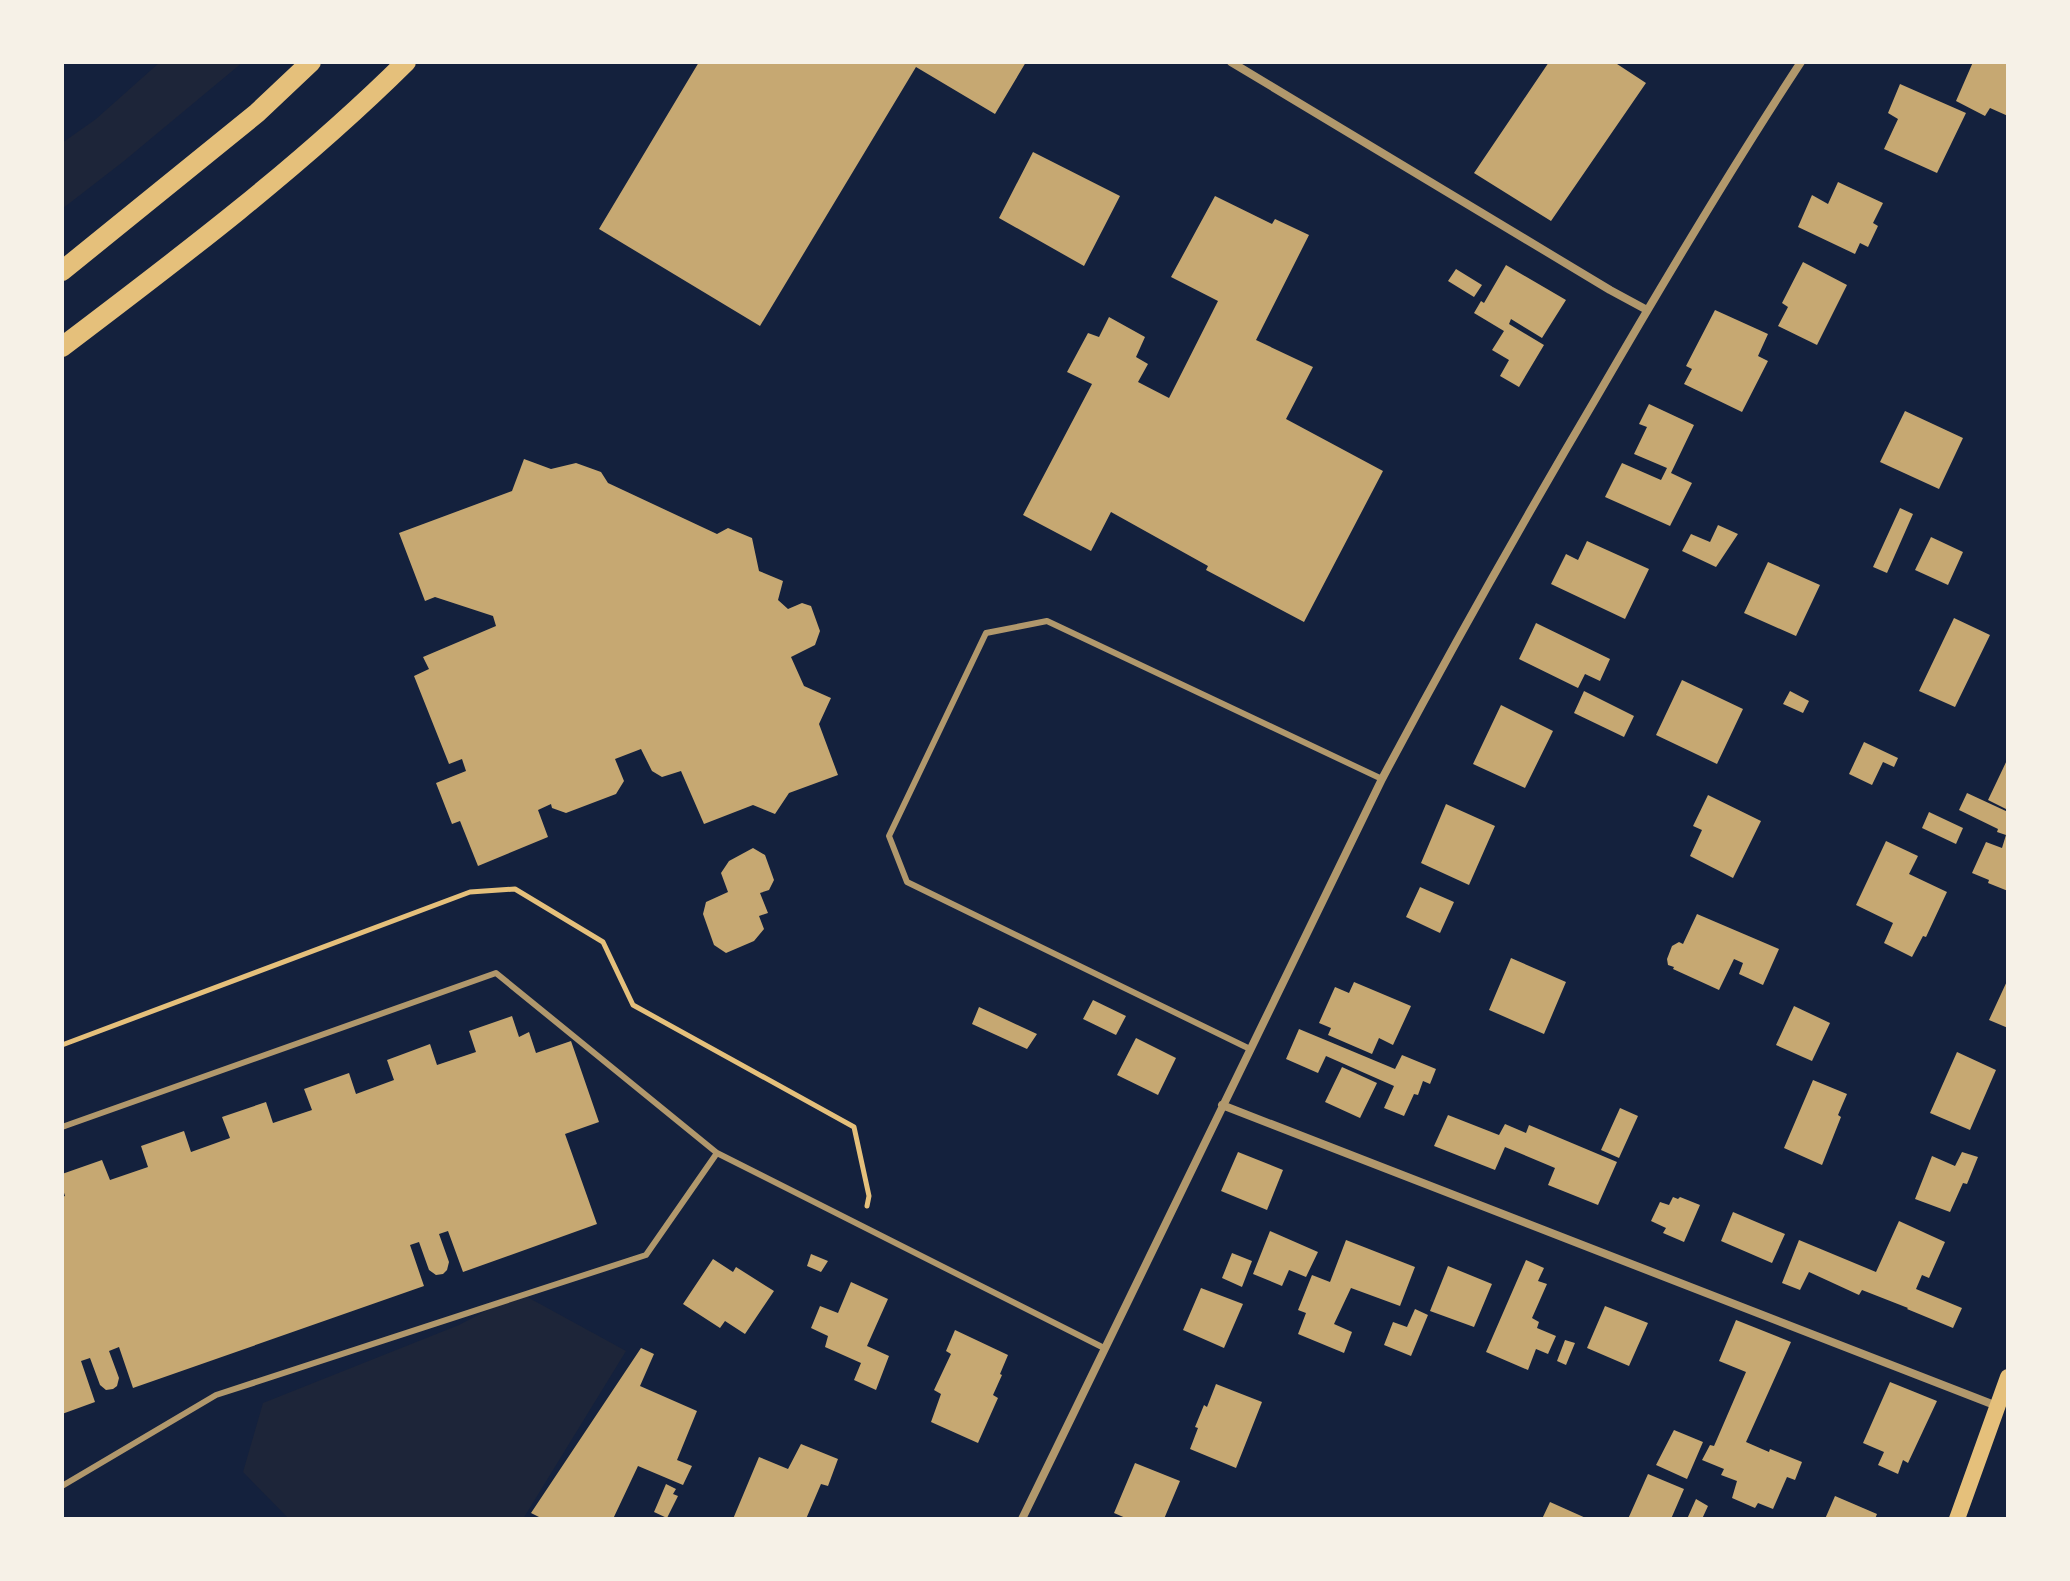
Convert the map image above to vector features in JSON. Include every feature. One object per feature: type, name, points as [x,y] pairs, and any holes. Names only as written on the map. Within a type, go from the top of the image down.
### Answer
[{"type":"main road","points":[[62,271],[257,113],[311,62]]},
{"type":"main road","points":[[62,347],[192,249],[355,111],[406,62]]},
{"type":"main road","points":[[1957,1519],[2008,1377]]},
{"type":"street","points":[[1231,62],[1647,310]]},
{"type":"street","points":[[1022,1519],[1416,713],[1647,310],[1801,62]]},
{"type":"street","points":[[1222,1105],[1997,1406]]},
{"type":"lane","points":[[1250,1049],[907,882],[889,836],[986,633],[1047,621],[1382,779]]},
{"type":"lane","points":[[62,1127],[496,973],[717,1153],[1104,1348]]},
{"type":"lane","points":[[62,1486],[216,1395],[646,1255],[717,1153]]},
{"type":"shaded area","points":[[160,62],[243,62],[62,209],[62,143],[96,119]]},
{"type":"shaded area","points":[[520,1293],[626,1351],[523,1519],[289,1519],[243,1472],[263,1403],[459,1325]]},
{"type":"building","points":[[699,62],[1026,62],[995,114],[916,67],[760,326],[599,229]]},
{"type":"building","points":[[1549,62],[1614,62],[1646,83],[1551,221],[1474,173]]},
{"type":"building","points":[[1973,62],[2008,62],[2008,116],[1990,108],[1985,116],[1956,101]]},
{"type":"building","points":[[1900,84],[1966,113],[1937,173],[1884,149],[1898,119],[1888,113]]},
{"type":"building","points":[[1033,152],[1120,196],[1084,266],[999,218]]},
{"type":"building","points":[[1838,182],[1883,203],[1873,223],[1878,226],[1868,247],[1860,243],[1855,254],[1798,227],[1812,195],[1828,204]]},
{"type":"building","points":[[1215,196],[1272,224],[1275,219],[1309,235],[1256,340],[1313,367],[1286,419],[1383,471],[1304,622],[1206,570],[1208,566],[1111,512],[1091,551],[1023,515],[1092,384],[1067,372],[1088,333],[1099,337],[1109,317],[1145,337],[1136,357],[1148,364],[1138,382],[1169,398],[1218,301],[1171,277]]},
{"type":"building","points":[[1803,262],[1847,285],[1817,345],[1778,326],[1788,307],[1782,303]]},
{"type":"building","points":[[1506,265],[1566,300],[1542,338],[1511,319],[1509,324],[1544,345],[1519,387],[1500,376],[1509,360],[1492,350],[1504,331],[1474,313],[1481,301],[1484,303]]},
{"type":"building","points":[[1456,269],[1482,285],[1474,297],[1448,281]]},
{"type":"building","points":[[1715,310],[1768,334],[1758,356],[1768,361],[1742,412],[1684,384],[1692,369],[1686,366]]},
{"type":"building","points":[[1649,404],[1694,425],[1671,473],[1692,483],[1670,526],[1605,497],[1622,463],[1661,480],[1667,468],[1634,454],[1647,427],[1639,424]]},
{"type":"building","points":[[1905,411],[1963,438],[1939,489],[1880,462]]},
{"type":"building","points":[[524,459],[551,469],[576,463],[601,472],[608,483],[717,534],[728,528],[752,538],[759,571],[783,581],[778,600],[788,609],[802,603],[811,606],[820,631],[815,645],[791,657],[804,686],[831,698],[819,724],[838,775],[789,793],[775,814],[753,805],[704,824],[681,771],[662,777],[652,771],[641,749],[615,759],[624,781],[616,794],[566,813],[552,808],[551,804],[538,810],[548,837],[478,866],[460,821],[452,824],[436,783],[466,771],[462,759],[449,764],[414,676],[429,669],[423,657],[496,626],[493,616],[435,597],[425,601],[399,533],[512,491]]},
{"type":"building","points":[[1900,508],[1913,514],[1887,573],[1873,567]]},
{"type":"building","points":[[1718,525],[1738,534],[1716,567],[1682,551],[1691,534],[1710,542]]},
{"type":"building","points":[[1931,537],[1963,552],[1948,585],[1915,570]]},
{"type":"building","points":[[1587,541],[1649,569],[1625,619],[1551,584],[1566,554],[1578,560]]},
{"type":"building","points":[[1768,562],[1820,585],[1796,636],[1744,613]]},
{"type":"building","points":[[1954,618],[1990,635],[1955,707],[1919,691]]},
{"type":"building","points":[[1536,623],[1610,659],[1600,681],[1585,674],[1578,688],[1519,659]]},
{"type":"building","points":[[1682,680],[1743,709],[1717,764],[1656,735]]},
{"type":"building","points":[[1584,691],[1634,716],[1624,737],[1574,713]]},
{"type":"building","points":[[1790,691],[1809,701],[1803,713],[1783,704]]},
{"type":"building","points":[[1501,705],[1553,731],[1525,788],[1473,764]]},
{"type":"building","points":[[1864,742],[1898,758],[1894,767],[1883,762],[1872,785],[1849,774]]},
{"type":"building","points":[[2008,758],[2008,810],[1988,800]]},
{"type":"building","points":[[1967,793],[2008,812],[2008,891],[1972,873],[1986,842],[2002,848],[2006,835],[1959,810]]},
{"type":"building","points":[[1708,795],[1761,821],[1733,878],[1690,856],[1702,830],[1693,826]]},
{"type":"building","points":[[1446,804],[1495,826],[1469,885],[1421,863]]},
{"type":"building","points":[[1929,812],[1963,828],[1956,844],[1922,828]]},
{"type":"building","points":[[1886,841],[1918,856],[1909,874],[1947,892],[1926,937],[1923,936],[1912,957],[1884,943],[1893,923],[1856,905]]},
{"type":"building","points":[[753,848],[765,855],[774,880],[769,890],[760,893],[768,913],[759,916],[764,929],[754,941],[726,953],[714,945],[703,914],[706,902],[728,892],[721,873],[729,861]]},
{"type":"building","points":[[1420,887],[1454,902],[1440,933],[1406,917]]},
{"type":"building","points":[[1697,914],[1779,949],[1763,985],[1739,974],[1743,963],[1734,959],[1719,990],[1668,965],[1672,946],[1679,942],[1683,944]]},
{"type":"building","points":[[1511,958],[1566,982],[1544,1034],[1489,1010]]},
{"type":"building","points":[[2008,979],[2008,1028],[1989,1020]]},
{"type":"building","points":[[1354,982],[1411,1006],[1393,1045],[1379,1038],[1372,1054],[1328,1035],[1331,1028],[1319,1023],[1335,987],[1349,993]]},
{"type":"building","points":[[1093,1000],[1126,1016],[1116,1035],[1083,1019]]},
{"type":"building","points":[[1794,1006],[1830,1023],[1812,1061],[1776,1045]]},
{"type":"building","points":[[979,1007],[1037,1034],[1027,1049],[972,1024]]},
{"type":"building","points":[[512,1016],[519,1037],[529,1032],[536,1053],[571,1041],[599,1122],[565,1134],[597,1224],[463,1272],[448,1231],[439,1234],[449,1262],[443,1274],[436,1275],[429,1270],[419,1242],[410,1245],[424,1286],[133,1388],[119,1347],[109,1351],[119,1378],[117,1386],[106,1390],[100,1385],[90,1358],[81,1361],[95,1402],[62,1414],[62,1197],[65,1196],[62,1174],[102,1160],[110,1180],[148,1167],[141,1146],[184,1131],[191,1152],[230,1138],[222,1117],[266,1102],[273,1123],[312,1110],[304,1089],[349,1073],[356,1094],[394,1080],[387,1060],[430,1044],[437,1065],[476,1052],[469,1031]]},
{"type":"building","points":[[1299,1029],[1395,1069],[1402,1055],[1436,1069],[1430,1084],[1423,1081],[1418,1095],[1414,1094],[1404,1116],[1384,1108],[1394,1086],[1326,1056],[1318,1073],[1286,1059]]},
{"type":"building","points":[[1136,1038],[1176,1058],[1158,1095],[1117,1075]]},
{"type":"building","points":[[1957,1052],[1996,1070],[1970,1130],[1930,1113]]},
{"type":"building","points":[[1342,1067],[1377,1083],[1360,1118],[1325,1102]]},
{"type":"building","points":[[1813,1080],[1847,1094],[1822,1165],[1784,1148]]},
{"type":"building","points":[[1620,1108],[1638,1116],[1619,1158],[1601,1150]]},
{"type":"building","points":[[1448,1115],[1499,1135],[1505,1124],[1526,1133],[1529,1125],[1617,1162],[1598,1205],[1548,1185],[1555,1168],[1505,1147],[1495,1170],[1434,1146]]},
{"type":"building","points":[[1238,1152],[1283,1170],[1267,1210],[1221,1191]]},
{"type":"building","points":[[1962,1152],[1978,1157],[1967,1184],[1963,1183],[1950,1212],[1915,1199],[1932,1156],[1955,1166]]},
{"type":"building","points":[[1673,1197],[1700,1205],[1684,1242],[1663,1233],[1666,1228],[1651,1221],[1660,1202],[1669,1205]]},
{"type":"building","points":[[1733,1212],[1785,1234],[1772,1263],[1721,1241]]},
{"type":"building","points":[[1899,1221],[1945,1242],[1929,1278],[1922,1275],[1916,1289],[1962,1308],[1953,1328],[1862,1290],[1859,1295],[1809,1272],[1800,1290],[1782,1283],[1799,1240],[1876,1272]]},
{"type":"building","points":[[1270,1231],[1318,1252],[1306,1277],[1289,1270],[1282,1286],[1253,1274]]},
{"type":"building","points":[[1346,1240],[1415,1267],[1400,1306],[1351,1288],[1334,1324],[1352,1332],[1344,1353],[1298,1334],[1306,1313],[1298,1310],[1312,1275],[1330,1282]]},
{"type":"building","points":[[1232,1253],[1252,1261],[1242,1287],[1222,1278]]},
{"type":"building","points":[[811,1254],[828,1261],[821,1272],[807,1266]]},
{"type":"building","points":[[713,1259],[733,1272],[736,1267],[774,1291],[745,1334],[725,1321],[720,1328],[683,1304]]},
{"type":"building","points":[[1526,1260],[1544,1268],[1538,1281],[1547,1284],[1532,1318],[1539,1322],[1537,1328],[1556,1336],[1548,1354],[1536,1349],[1528,1370],[1486,1352]]},
{"type":"building","points":[[1448,1266],[1492,1284],[1474,1327],[1430,1311]]},
{"type":"building","points":[[851,1282],[888,1299],[867,1346],[889,1356],[876,1390],[854,1380],[861,1363],[825,1347],[828,1336],[811,1328],[820,1306],[838,1313]]},
{"type":"building","points":[[1201,1288],[1243,1304],[1224,1348],[1183,1330]]},
{"type":"building","points":[[1605,1306],[1648,1323],[1629,1366],[1587,1348]]},
{"type":"building","points":[[1415,1309],[1428,1315],[1411,1356],[1384,1345],[1393,1322],[1407,1327]]},
{"type":"building","points":[[1736,1320],[1791,1342],[1746,1442],[1802,1462],[1795,1480],[1787,1477],[1773,1509],[1758,1503],[1755,1508],[1732,1498],[1737,1481],[1721,1475],[1724,1469],[1702,1460],[1710,1445],[1714,1446],[1746,1372],[1719,1361]]},
{"type":"building","points":[[955,1330],[1008,1355],[993,1395],[998,1398],[978,1443],[931,1422],[941,1394],[934,1390],[951,1354],[946,1351]]},
{"type":"building","points":[[1565,1340],[1575,1343],[1566,1365],[1557,1361]]},
{"type":"building","points":[[641,1348],[654,1354],[640,1386],[697,1411],[677,1460],[692,1466],[683,1485],[638,1466],[613,1519],[543,1519],[531,1513]]},
{"type":"building","points":[[1890,1382],[1937,1401],[1908,1463],[1903,1460],[1898,1474],[1878,1465],[1884,1452],[1863,1443]]},
{"type":"building","points":[[1216,1384],[1262,1402],[1236,1468],[1190,1449],[1198,1428],[1195,1427]]},
{"type":"building","points":[[1674,1430],[1703,1442],[1687,1479],[1656,1465]]},
{"type":"building","points":[[801,1444],[838,1459],[828,1486],[821,1484],[806,1519],[733,1519],[759,1457],[788,1469]]},
{"type":"building","points":[[1135,1463],[1180,1481],[1164,1519],[1128,1519],[1114,1513]]},
{"type":"building","points":[[1648,1474],[1684,1489],[1671,1519],[1628,1519]]},
{"type":"building","points":[[666,1484],[676,1489],[673,1494],[678,1496],[667,1518],[654,1512]]},
{"type":"building","points":[[1835,1496],[1877,1514],[1875,1519],[1825,1519]]},
{"type":"building","points":[[1696,1499],[1708,1506],[1702,1519],[1687,1519]]},
{"type":"building","points":[[1550,1502],[1588,1519],[1542,1519]]}]
